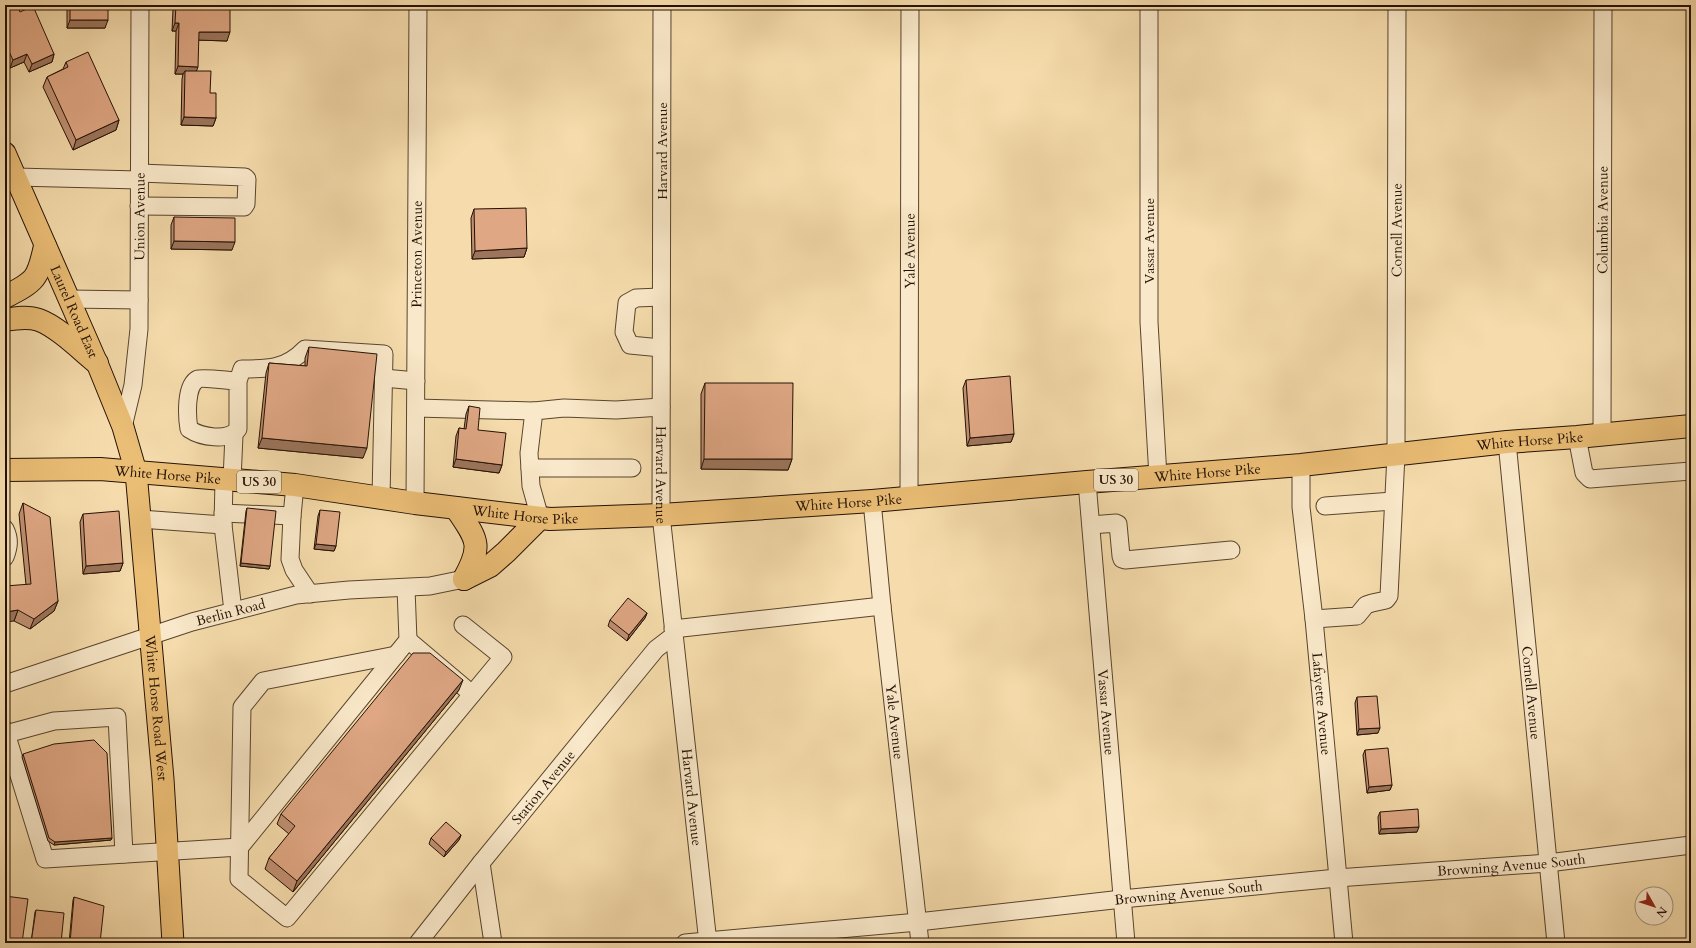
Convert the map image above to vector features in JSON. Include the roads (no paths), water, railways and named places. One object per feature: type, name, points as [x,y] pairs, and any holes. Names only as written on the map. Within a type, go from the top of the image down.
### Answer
[{"type":"highway","points":[[5,297],[34,280],[40,268],[45,246]]},
{"type":"highway","points":[[5,320],[20,318],[38,320],[49,325],[97,362]]},
{"type":"highway","name":"White Horse Pike","points":[[5,470],[100,469],[295,486],[415,503],[540,518],[661,516],[872,501],[1301,465],[1507,442],[1602,435],[1691,426]]},
{"type":"highway","points":[[5,459],[37,470]]},
{"type":"highway","points":[[456,508],[476,541],[475,556],[464,579]]},
{"type":"highway","points":[[464,579],[490,566],[540,518]]},
{"type":"main road","name":"Laurel Road East","points":[[5,153],[97,362],[123,427],[136,472]]},
{"type":"main road","name":"White Horse Road West","points":[[136,472],[164,779],[173,943]]},
{"type":"street","name":"Union Avenue","points":[[123,427],[133,385],[139,329],[140,5]]},
{"type":"street","name":"Princeton Avenue","points":[[415,503],[418,5]]},
{"type":"street","name":"Harvard Avenue","points":[[662,5],[661,516],[708,942]]},
{"type":"street","name":"Yale Avenue","points":[[909,498],[910,5]]},
{"type":"street","name":"Vassar Avenue","points":[[1149,5],[1148,322],[1158,477]]},
{"type":"street","name":"Cornell Avenue","points":[[1314,619],[1357,616],[1366,605],[1386,600],[1389,596],[1396,455],[1397,5]]},
{"type":"street","name":"Columbia Avenue","points":[[1602,435],[1603,5]]},
{"type":"street","points":[[15,177],[139,176],[245,177],[247,179],[246,204],[244,207],[139,206]]},
{"type":"street","points":[[661,348],[630,344],[624,332],[627,303],[636,298],[662,297]]},
{"type":"street","points":[[69,300],[139,300]]},
{"type":"street","points":[[233,612],[223,519],[234,435],[238,429],[238,381],[242,369],[264,370],[279,366],[292,361],[305,349],[384,354],[381,498]]},
{"type":"street","points":[[384,378],[416,381]]},
{"type":"street","points":[[234,435],[227,437],[206,436],[196,434],[189,428],[187,418],[189,388],[192,383],[199,379],[238,381]]},
{"type":"street","points":[[416,408],[534,411],[564,408],[616,410],[661,407]]},
{"type":"street","points":[[534,411],[529,453],[531,486],[540,518]]},
{"type":"street","points":[[1578,437],[1584,473],[1590,479],[1691,471]]},
{"type":"street","name":"Cornell Avenue","points":[[1507,442],[1556,943]]},
{"type":"street","name":"Lafayette Avenue","points":[[1301,465],[1301,507],[1314,619],[1344,943]]},
{"type":"street","points":[[530,468],[632,468]]},
{"type":"street","name":"Vassar Avenue","points":[[1087,482],[1126,943]]},
{"type":"street","points":[[295,486],[290,558],[294,570],[310,594]]},
{"type":"street","name":"Yale Avenue","points":[[872,501],[882,606],[920,943]]},
{"type":"street","points":[[1325,506],[1393,501]]},
{"type":"street","points":[[140,519],[223,519],[292,516]]},
{"type":"street","points":[[1091,524],[1118,524],[1121,556],[1124,560],[1231,550]]},
{"type":"street","points":[[5,529],[8,540],[8,549],[5,557]]},
{"type":"street","name":"Berlin Road","points":[[5,684],[150,636],[296,595],[349,590],[430,586],[464,579]]},
{"type":"street","points":[[124,854],[117,717],[54,721],[6,732],[45,859],[240,847],[408,640],[406,588]]},
{"type":"street","points":[[673,632],[882,606]]},
{"type":"street","points":[[396,655],[263,681],[242,708],[239,879],[287,918],[503,657],[464,625]]},
{"type":"street","name":"Station Avenue","points":[[418,943],[481,863],[656,649],[673,632]]},
{"type":"street","points":[[408,640],[472,694]]},
{"type":"street","name":"Browning Avenue South","points":[[685,943],[918,922],[1122,899],[1337,878],[1548,863],[1691,845]]},
{"type":"street","points":[[481,863],[493,943]]}]
